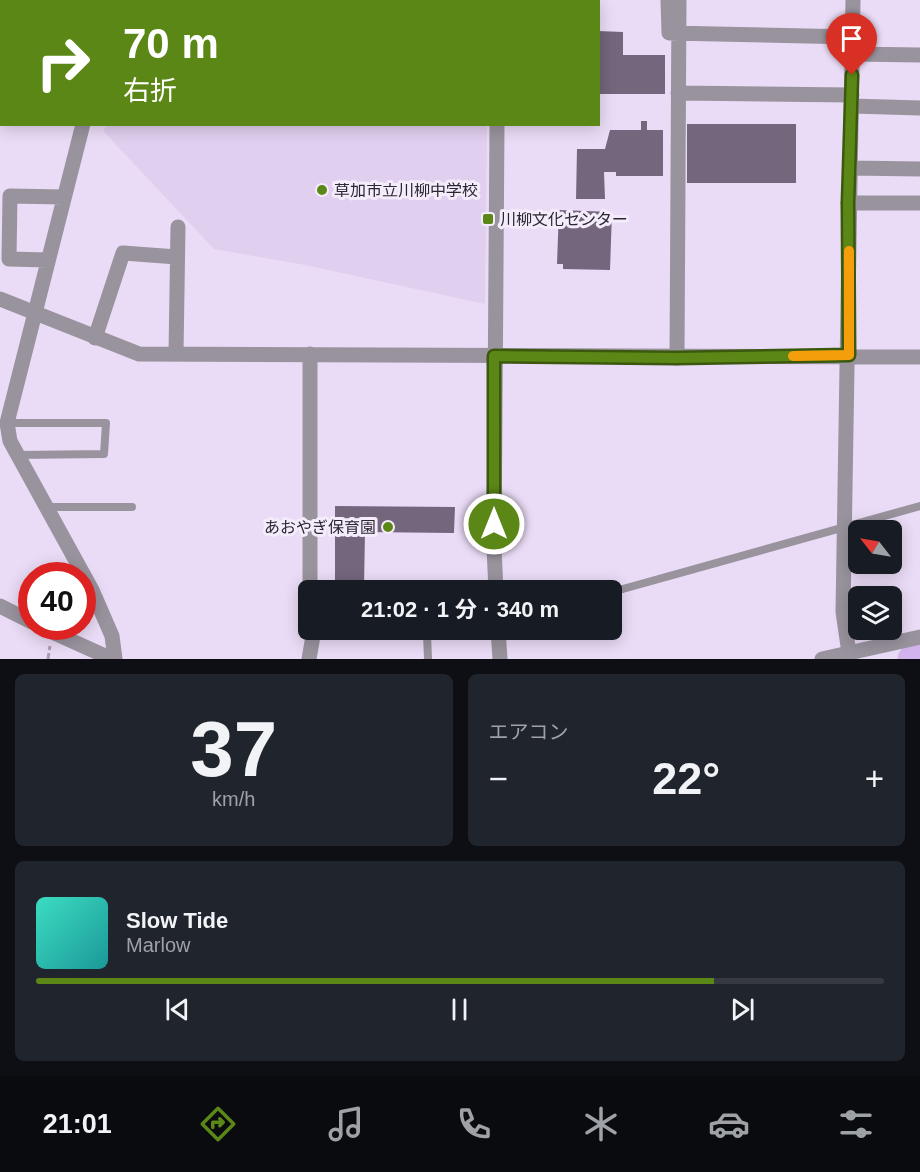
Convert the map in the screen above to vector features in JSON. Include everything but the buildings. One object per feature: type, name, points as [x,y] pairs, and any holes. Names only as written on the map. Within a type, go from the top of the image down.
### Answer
[{"type":"street","points":[[668,0],[669,33],[853,37]]},
{"type":"street","points":[[676,358],[679,0]]},
{"type":"street","points":[[849,653],[843,612],[849,355],[848,203],[853,0]]},
{"type":"street","points":[[852,54],[920,54]]},
{"type":"street","points":[[678,93],[852,100],[920,108]]},
{"type":"street","points":[[71,640],[114,659],[112,636],[92,590],[17,455],[10,441],[5,419],[82,126]]},
{"type":"street","points":[[495,580],[496,126]]},
{"type":"street","points":[[850,168],[920,169]]},
{"type":"street","points":[[48,260],[9,259],[10,196],[64,197]]},
{"type":"street","points":[[848,203],[920,203]]},
{"type":"street","points":[[176,354],[178,227]]},
{"type":"street","points":[[95,338],[123,253],[177,257]]},
{"type":"street","points":[[0,300],[139,354],[676,358],[849,355],[920,357]]},
{"type":"street","points":[[310,354],[310,580]]},
{"type":"street","points":[[0,606],[18,615]]},
{"type":"street","points":[[822,659],[920,637]]},
{"type":"street","points":[[309,659],[311,640]]},
{"type":"street","points":[[499,640],[500,659]]},
{"type":"lane","points":[[5,419],[106,423],[104,454],[17,455]]},
{"type":"lane","points":[[622,589],[920,506]]},
{"type":"lane","points":[[45,507],[132,507]]},
{"type":"lane","points":[[427,640],[428,659]]},
{"type":"shaded area","name":"草加市立川柳中学校","points":[[107,126],[487,126],[485,304],[305,265],[214,249],[103,131]]},
{"type":"waterway","points":[[911,659],[920,657]]},
{"type":"slow traffic","points":[[793,356],[849,355],[849,251]]},
{"type":"place","name":"草加市立川柳中学校","points":[[322,190]]},
{"type":"place","name":"川柳文化センター","points":[[488,219]]},
{"type":"place","name":"あおやぎ保育園","points":[[388,527]]},
{"type":"route","points":[[494,524],[494,356],[676,358],[849,355],[848,203],[852,75]]}]
